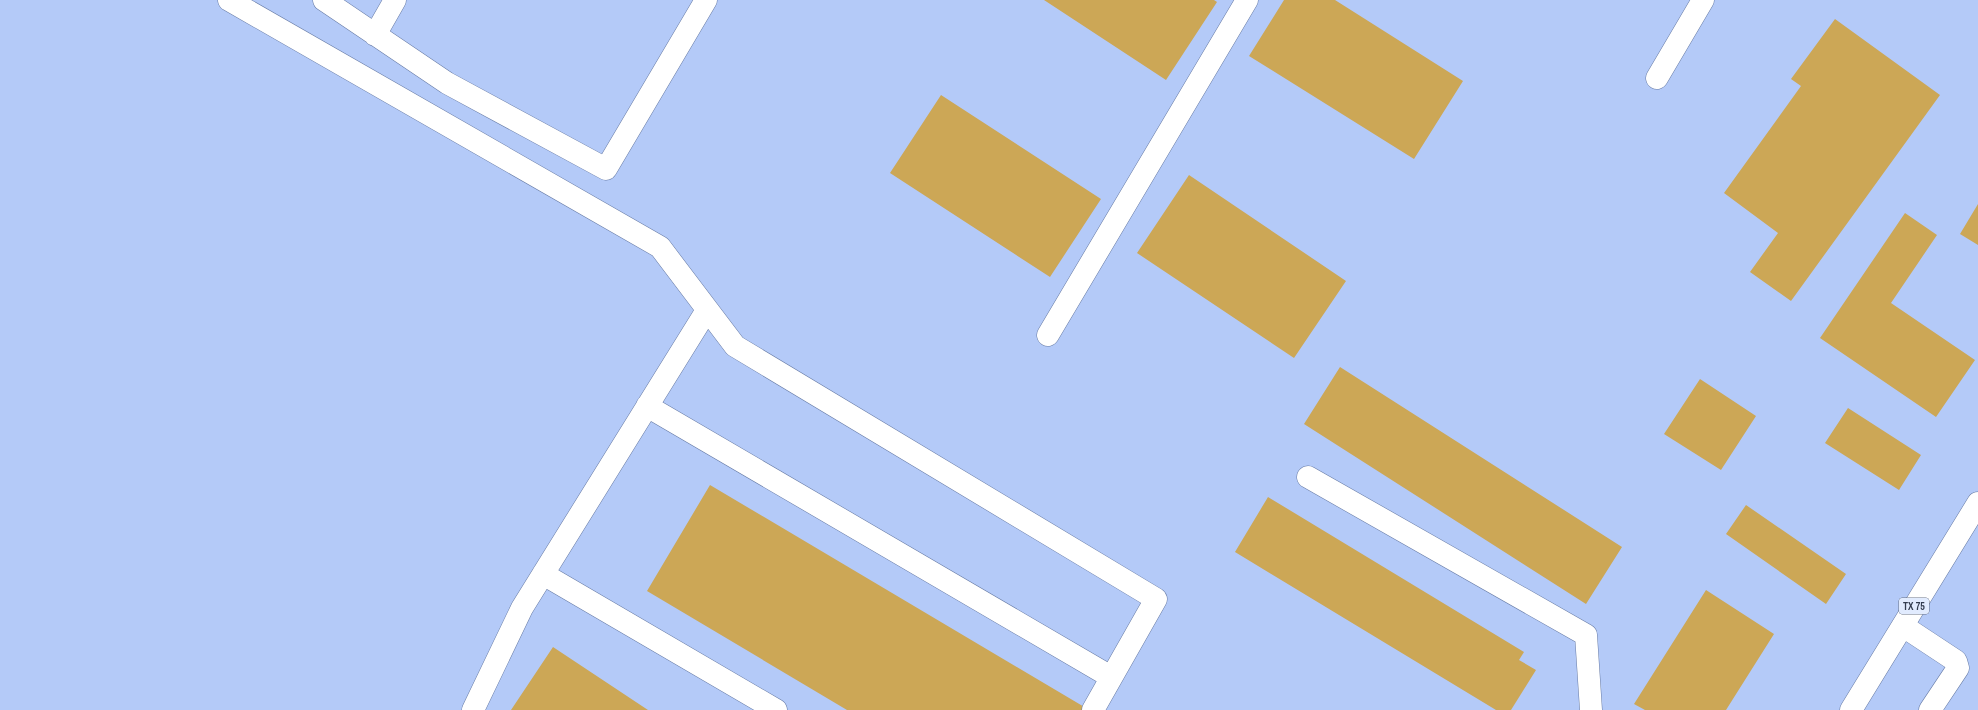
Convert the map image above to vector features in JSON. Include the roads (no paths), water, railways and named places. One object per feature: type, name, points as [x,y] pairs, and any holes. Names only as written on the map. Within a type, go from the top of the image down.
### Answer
[{"type":"main road","points":[[229,0],[660,247],[734,346],[1156,599],[1093,710]]},
{"type":"main road","points":[[324,0],[447,83],[606,169],[706,0]]},
{"type":"main road","points":[[376,35],[395,0]]},
{"type":"main road","points":[[1048,335],[1247,0]]},
{"type":"main road","points":[[1657,78],[1703,0]]},
{"type":"main road","points":[[473,710],[522,608],[707,310]]},
{"type":"main road","points":[[647,406],[1111,677]]},
{"type":"main road","points":[[1308,477],[1586,635],[1591,710]]},
{"type":"main road","name":"TX 75","points":[[1851,710],[1978,503]]},
{"type":"main road","points":[[543,574],[776,710]]},
{"type":"main road","points":[[1902,626],[1956,661],[1958,668],[1930,710]]}]
